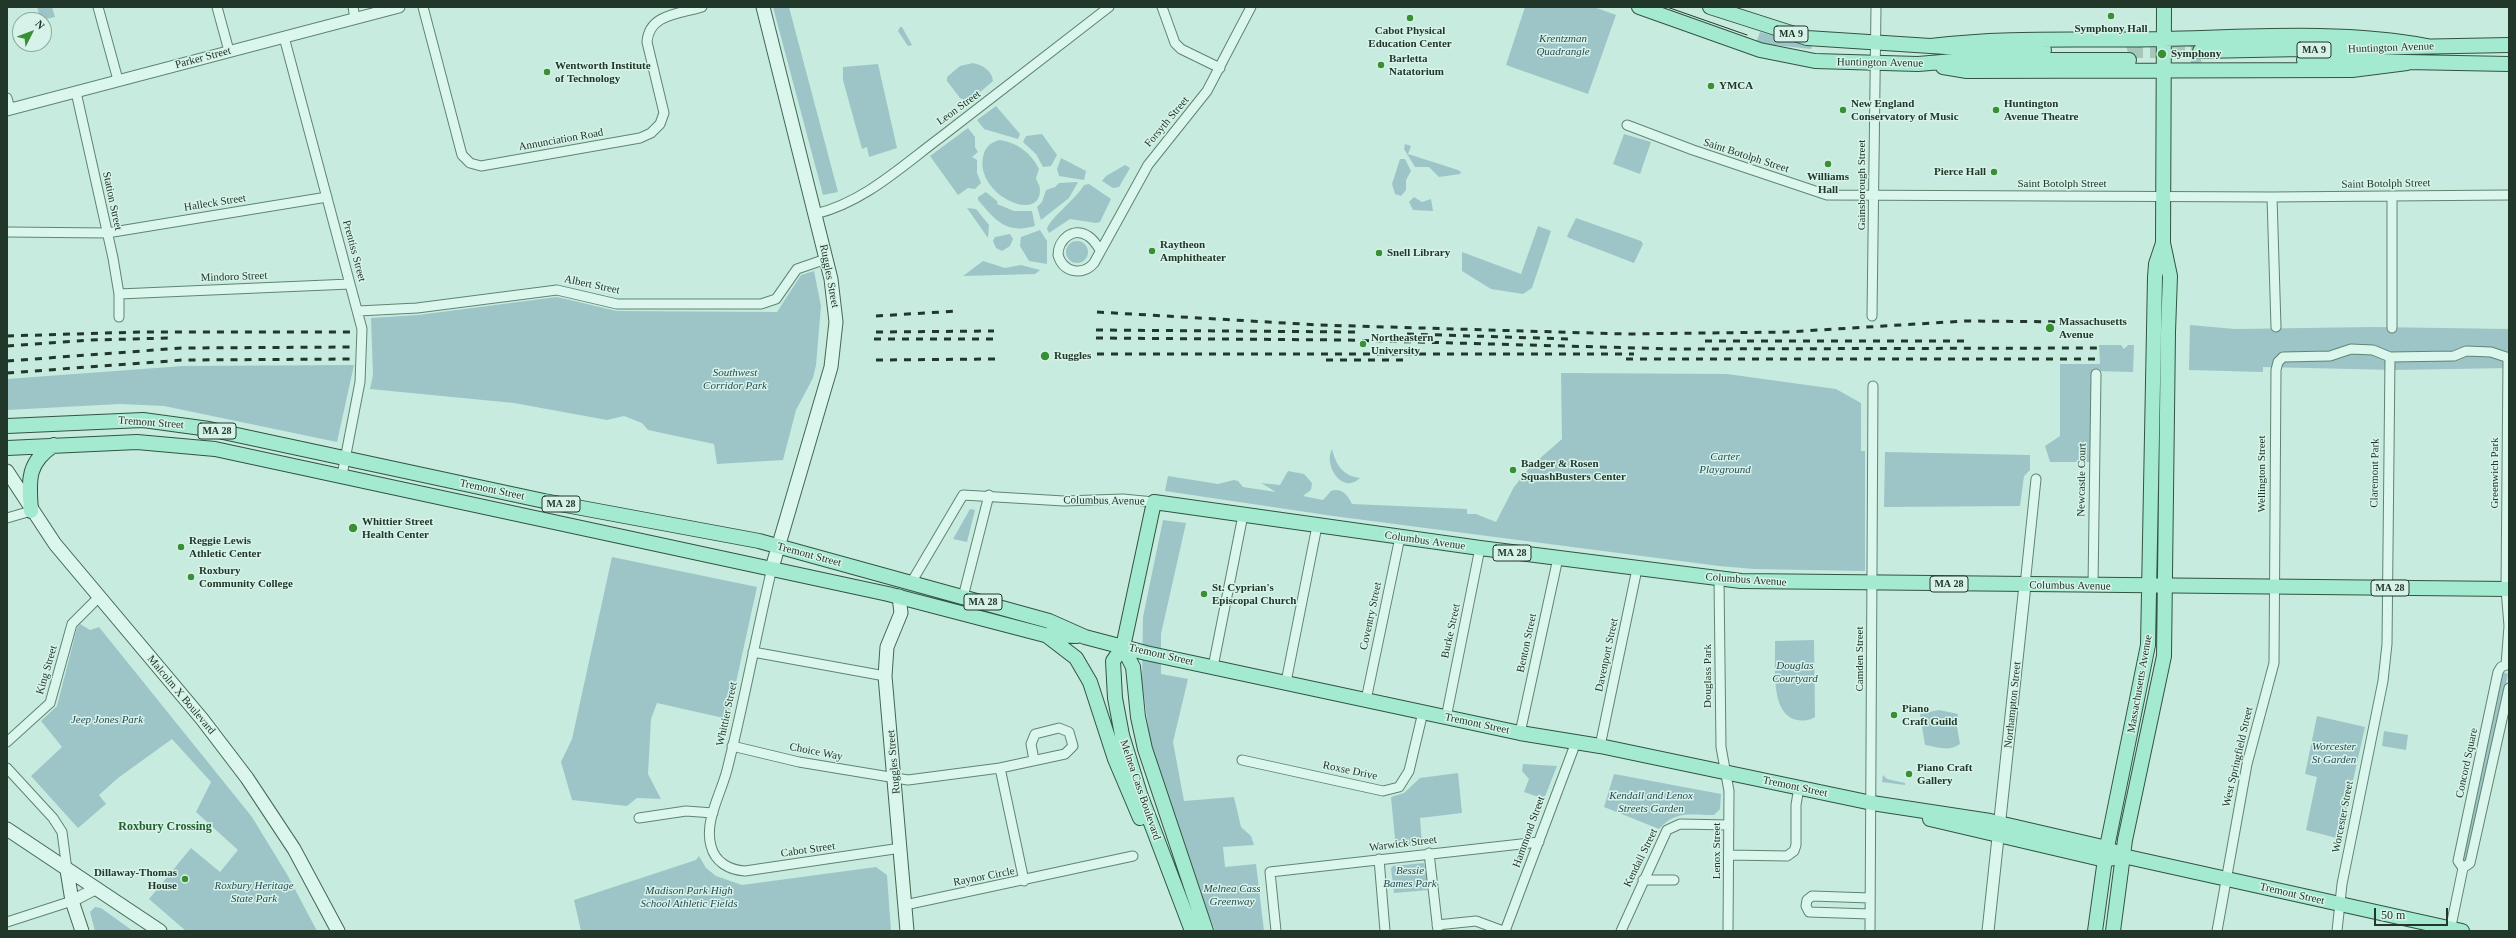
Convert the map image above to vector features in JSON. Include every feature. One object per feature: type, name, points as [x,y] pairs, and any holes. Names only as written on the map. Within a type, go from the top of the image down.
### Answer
[{"type":"main road","name":"Ruggles Street","points":[[763,7],[826,259],[835,304],[834,354],[772,568]]},
{"type":"main road","name":"Huntington Avenue","points":[[1639,7],[1760,50],[1815,61],[1874,64],[1918,64],[1966,60],[2129,55],[1977,50],[1807,38],[1710,7]]},
{"type":"main road","name":"Massachusetts Avenue","points":[[2113,931],[2123,856],[2164,656],[2167,587],[2168,332],[2170,276],[2163,243],[2164,7]]},
{"type":"main road","points":[[1931,46],[1979,40],[2368,38],[2427,46]]},
{"type":"main road","name":"Huntington Avenue","points":[[2509,45],[2427,46],[2360,50],[2200,55],[2407,63],[2509,64]]},
{"type":"main road","points":[[1918,64],[1966,71],[2164,71],[2359,70],[2407,63]]},
{"type":"main road","name":"Massachusetts Avenue","points":[[2095,931],[2106,854],[2147,654],[2151,587],[2155,277],[2156,264],[2163,243]]},
{"type":"main road","name":"Tremont Street","points":[[7,426],[120,420],[163,421],[537,500],[697,529],[778,547],[963,597],[1049,621],[1085,637],[1123,647],[1446,718],[1520,733],[1600,746],[1725,771],[2106,854],[2123,856],[2454,930]]},
{"type":"main road","name":"Tremont Street","points":[[7,448],[137,442],[174,444],[238,453],[899,596],[1045,635],[1085,637]]},
{"type":"main road","points":[[31,511],[31,469],[39,456],[54,445]]},
{"type":"main road","name":"Malcolm X Boulevard","points":[[7,471],[31,511],[99,597],[202,719],[247,778],[294,849],[338,931]]},
{"type":"main road","name":"Columbus Avenue","points":[[1154,502],[1317,526],[1720,579],[1872,584],[2508,589]]},
{"type":"main road","name":"Melnea Cass Boulevard","points":[[1154,502],[1123,647],[1113,661],[1115,698],[1122,735],[1140,794],[1192,931]]},
{"type":"main road","name":"Ruggles Street","points":[[899,596],[901,613],[887,647],[885,676],[907,931]]},
{"type":"main road","points":[[1045,635],[1076,658],[1090,682],[1123,780],[1166,877],[1178,894]]},
{"type":"main road","name":"Melnea Cass Boulevard","points":[[1123,647],[1133,667],[1138,717],[1145,749],[1206,931]]},
{"type":"main road","points":[[9,834],[97,888],[160,931]]},
{"type":"main road","points":[[66,870],[72,901],[82,931]]},
{"type":"street","points":[[98,7],[118,80]]},
{"type":"street","points":[[217,7],[229,51]]},
{"type":"street","name":"Parker Street","points":[[8,109],[284,37],[354,12],[399,7]]},
{"type":"street","name":"Annunciation Road","points":[[423,7],[462,155],[470,163],[481,166],[599,146],[651,133],[660,124],[664,113],[648,42],[648,32],[653,24],[662,19],[702,7]]},
{"type":"street","name":"Leon Street","points":[[815,214],[848,204],[909,161],[997,95],[1109,7]]},
{"type":"street","points":[[1162,7],[1175,43],[1181,49],[1220,68]]},
{"type":"street","name":"Forsyth Street","points":[[1100,250],[1089,236],[1077,232],[1068,235],[1062,240],[1058,255],[1068,269],[1082,271],[1091,266],[1148,165],[1193,112],[1220,68],[1251,7]]},
{"type":"street","name":"Gainsborough Street","points":[[1872,316],[1876,80],[1874,64],[1876,44],[1876,7]]},
{"type":"street","name":"Prentiss Street","points":[[284,37],[358,311],[363,342],[360,382],[342,475]]},
{"type":"street","name":"Station Street","points":[[76,92],[119,294],[118,317]]},
{"type":"street","points":[[7,98],[8,109]]},
{"type":"street","name":"Saint Botolph Street","points":[[1627,124],[1693,150],[1827,195],[2272,198],[2509,195]]},
{"type":"street","points":[[2392,196],[2392,328]]},
{"type":"street","name":"Halleck Street","points":[[7,232],[107,233],[327,197]]},
{"type":"street","points":[[2272,198],[2276,327]]},
{"type":"street","name":"Albert Street","points":[[358,311],[417,308],[557,290],[617,304],[761,304],[776,299],[797,268],[826,259]]},
{"type":"street","name":"Mindoro Street","points":[[119,294],[350,284]]},
{"type":"street","name":"Wellington Street","points":[[2273,587],[2274,424],[2276,370],[2278,362],[2286,356],[2330,356],[2351,349],[2373,350],[2390,357]]},
{"type":"street","points":[[2390,357],[2452,356],[2466,351],[2491,352],[2508,358]]},
{"type":"street","name":"Claremont Park","points":[[2389,588],[2386,527],[2390,357]]},
{"type":"street","name":"Greenwich Park","points":[[2508,358],[2508,589]]},
{"type":"street","name":"Newcastle Court","points":[[2092,586],[2096,374]]},
{"type":"street","name":"Camden Street","points":[[1870,931],[1872,803],[1873,386]]},
{"type":"street","name":"Northampton Street","points":[[1988,931],[2000,830],[2036,479]]},
{"type":"street","name":"Columbus Avenue","points":[[911,583],[963,495],[989,495],[1064,501],[1123,499],[1154,502]]},
{"type":"street","points":[[963,597],[989,495]]},
{"type":"street","points":[[7,518],[31,511]]},
{"type":"street","points":[[1213,667],[1243,515]]},
{"type":"street","points":[[1286,682],[1317,526]]},
{"type":"street","name":"Coventry Street","points":[[1366,700],[1400,537]]},
{"type":"street","name":"Burke Street","points":[[1446,718],[1480,548]]},
{"type":"street","name":"Benton Street","points":[[1520,733],[1558,558]]},
{"type":"street","name":"Whittier Street","points":[[719,861],[711,847],[710,839],[713,813],[728,770],[772,568]]},
{"type":"street","name":"Davenport Street","points":[[1600,746],[1637,569]]},
{"type":"street","name":"Douglass Park","points":[[1720,579],[1721,747],[1725,771]]},
{"type":"street","name":"West Springfield Street","points":[[2217,931],[2225,879],[2247,764],[2274,663],[2273,587]]},
{"type":"street","name":"Worcester Street","points":[[2337,931],[2339,905],[2349,845],[2383,681],[2389,588]]},
{"type":"street","name":"Concord Square","points":[[2454,930],[2463,868],[2458,861],[2498,672],[2501,667],[2508,666],[2508,589]]},
{"type":"street","name":"King Street","points":[[7,742],[50,703],[72,624],[99,597]]},
{"type":"street","points":[[753,652],[885,676]]},
{"type":"street","name":"Concord Square","points":[[2463,868],[2470,863],[2509,688]]},
{"type":"street","name":"Roxse Drive","points":[[1242,760],[1383,791],[1399,787],[1409,771],[1422,712]]},
{"type":"street","points":[[895,778],[908,780],[1000,768],[1034,760],[1070,751],[1073,746],[1069,732],[1059,728],[1035,734],[1031,744],[1034,760]]},
{"type":"street","name":"Hammond Street","points":[[1504,931],[1576,742]]},
{"type":"street","name":"Choice Way","points":[[732,746],[799,762],[895,778]]},
{"type":"street","points":[[7,768],[53,818],[62,832],[66,870]]},
{"type":"street","name":"Raynor Circle","points":[[905,905],[1024,881],[1000,768]]},
{"type":"street","name":"Lenox Street","points":[[1725,771],[1729,791],[1728,931]]},
{"type":"street","points":[[1729,855],[1787,856],[1794,851],[1796,845],[1796,805],[1799,787]]},
{"type":"street","points":[[639,818],[686,811],[713,813]]},
{"type":"street","name":"Kendall Street","points":[[1621,931],[1662,837],[1670,828],[1680,824],[1729,825]]},
{"type":"street","name":"Warwick Street","points":[[1276,931],[1270,872],[1429,853],[1539,842]]},
{"type":"street","name":"Cabot Street","points":[[719,861],[732,869],[745,871],[901,848]]},
{"type":"street","points":[[1429,853],[1438,928],[1476,921],[1504,931]]},
{"type":"street","points":[[1024,881],[1133,856]]},
{"type":"street","points":[[1379,859],[1385,931]]},
{"type":"street","points":[[1643,880],[1674,880]]},
{"type":"street","points":[[7,922],[72,901],[97,888]]},
{"type":"street","points":[[1870,898],[1812,896],[1807,900],[1806,906],[1809,912],[1870,914]]},
{"type":"green space","points":[[37,7],[52,7],[55,17],[52,18],[52,12],[39,12]]},
{"type":"green space","points":[[773,7],[789,7],[838,192],[823,195]]},
{"type":"green space","name":"Krentzman Quadrangle","points":[[1525,7],[1594,7],[1616,15],[1588,94],[1506,65]]},
{"type":"green space","points":[[900,27],[902,27],[912,45],[908,46],[898,31]]},
{"type":"green space","points":[[1760,32],[1812,45],[1811,49],[1756,43]]},
{"type":"green space","points":[[2126,43],[2138,44],[2136,65],[2129,60]]},
{"type":"green space","points":[[2191,43],[2203,44],[2200,54],[2203,65],[2191,65]]},
{"type":"green space","points":[[973,63],[980,65],[989,71],[993,81],[972,99],[965,101],[960,98],[947,81],[947,77],[960,66]]},
{"type":"green space","points":[[878,64],[897,148],[869,157],[867,147],[862,149],[843,80],[843,67]]},
{"type":"green space","points":[[996,106],[1020,134],[1018,139],[984,129],[977,120]]},
{"type":"green space","points":[[968,128],[975,137],[975,147],[978,152],[972,157],[977,160],[977,173],[981,183],[975,189],[968,188],[958,195],[930,156]]},
{"type":"green space","points":[[1042,134],[1057,155],[1051,166],[1043,167],[1036,154],[1023,142],[1026,136]]},
{"type":"green space","points":[[1624,134],[1651,142],[1640,174],[1613,164]]},
{"type":"green space","points":[[1000,140],[1007,141],[1018,146],[1032,158],[1039,169],[1036,178],[1040,190],[1037,200],[1029,205],[1019,204],[1007,200],[996,192],[987,181],[983,168],[984,153],[990,144]]},
{"type":"green space","points":[[1405,144],[1411,146],[1408,154],[1458,170],[1461,172],[1460,174],[1439,177],[1429,167],[1415,167],[1404,149]]},
{"type":"green space","points":[[1061,158],[1086,171],[1084,180],[1059,176],[1057,169]]},
{"type":"green space","points":[[1400,159],[1405,159],[1411,171],[1406,180],[1406,190],[1401,196],[1395,194],[1392,184]]},
{"type":"green space","points":[[1125,165],[1130,168],[1119,187],[1113,188],[1102,181],[1106,176]]},
{"type":"green space","points":[[1078,182],[1069,198],[1041,220],[1037,207],[1042,202],[1046,190],[1055,187],[1059,183]]},
{"type":"green space","points":[[1089,184],[1111,199],[1100,222],[1096,223],[1070,219],[1049,233],[1047,229],[1053,220],[1076,196],[1084,185]]},
{"type":"green space","points":[[986,192],[998,202],[997,204],[1014,211],[1032,211],[1035,226],[1025,228],[1009,227],[996,220],[978,200],[978,197]]},
{"type":"green space","points":[[1414,197],[1422,202],[1431,199],[1433,211],[1413,210],[1409,202]]},
{"type":"green space","points":[[967,208],[976,209],[989,225],[988,238]]},
{"type":"green space","points":[[1576,218],[1641,241],[1643,244],[1634,263],[1569,238],[1567,236]]},
{"type":"green space","points":[[1538,226],[1551,231],[1532,288],[1523,294],[1491,289],[1462,271],[1462,252],[1521,274]]},
{"type":"green space","points":[[1040,230],[1047,241],[1047,264],[1029,261],[1020,246],[1021,237]]},
{"type":"green space","points":[[1010,234],[1013,239],[1010,246],[1002,251],[996,248],[993,241],[995,237]]},
{"type":"green space","points":[[1077,241],[1085,244],[1088,252],[1085,260],[1077,263],[1069,260],[1066,252],[1069,244]]},
{"type":"green space","points":[[983,261],[1005,268],[1021,265],[1040,270],[1035,274],[963,276]]},
{"type":"green space","name":"Southwest Corridor Park","points":[[814,271],[821,306],[816,365],[813,378],[796,410],[783,460],[717,464],[714,444],[648,430],[642,423],[624,416],[607,420],[514,403],[370,389],[373,375],[371,318],[418,315],[557,297],[617,311],[777,312],[801,275]]},
{"type":"green space","points":[[2190,325],[2235,329],[2374,327],[2509,329],[2509,368],[2395,370],[2263,367],[2263,372],[2189,370]]},
{"type":"green space","points":[[2099,345],[2121,345],[2124,349],[2128,345],[2134,345],[2133,372],[2093,371],[2091,462],[2050,462],[2045,446],[2060,436],[2060,364],[2100,364]]},
{"type":"green space","points":[[354,365],[337,442],[164,406],[120,404],[7,410],[7,379],[183,366]]},
{"type":"green space","name":"Carter Playground","points":[[1561,373],[1727,374],[1836,389],[1861,403],[1861,451],[1865,451],[1865,571],[1754,569],[1719,566],[1333,516],[1165,491],[1168,476],[1218,484],[1234,480],[1238,481],[1243,487],[1276,492],[1261,483],[1280,485],[1288,471],[1304,474],[1312,483],[1311,490],[1303,496],[1323,500],[1331,491],[1338,490],[1346,495],[1352,504],[1467,509],[1467,514],[1476,514],[1496,522],[1514,487],[1530,467],[1562,439]]},
{"type":"green space","points":[[1332,449],[1341,469],[1349,475],[1360,478],[1354,482],[1347,483],[1341,481],[1336,476],[1330,463]]},
{"type":"green space","points":[[1885,452],[2030,455],[2030,470],[2024,476],[2020,506],[1884,507]]},
{"type":"green space","points":[[970,509],[975,510],[967,542],[953,539]]},
{"type":"green space","name":"Melnea Cass Greenway","points":[[1163,520],[1186,523],[1161,634],[1161,674],[1188,679],[1173,742],[1184,801],[1234,797],[1241,827],[1251,836],[1254,845],[1223,847],[1225,867],[1256,864],[1264,931],[1215,931],[1181,840],[1150,740],[1142,681],[1143,617]]},
{"type":"green space","points":[[612,557],[757,587],[728,719],[657,703],[651,719],[648,774],[661,799],[637,798],[627,806],[572,800],[561,762],[572,739]]},
{"type":"green space","points":[[80,624],[90,630],[99,627],[252,817],[288,876],[317,931],[186,931],[149,899],[191,848],[220,872],[238,850],[196,812],[211,782],[172,739],[118,778],[99,795],[106,804],[78,828],[31,776],[62,747],[41,721],[57,706],[77,628]]},
{"type":"green space","name":"Douglas Courtyard","points":[[1814,640],[1815,717],[1802,721],[1788,716],[1782,708],[1778,698],[1775,675],[1775,641]]},
{"type":"green space","points":[[2503,672],[2508,674],[2467,862],[2462,860]]},
{"type":"green space","points":[[1939,710],[1958,714],[1957,727],[1960,744],[1952,748],[1925,745],[1920,714]]},
{"type":"green space","name":"Worcester St Garden","points":[[2317,716],[2365,727],[2340,839],[2306,830],[2317,777],[2305,774]]},
{"type":"green space","points":[[2384,731],[2408,735],[2406,750],[2382,746]]},
{"type":"green space","points":[[1523,764],[1557,766],[1544,799],[1524,792],[1529,779],[1522,771]]},
{"type":"green space","points":[[1458,773],[1462,813],[1420,818],[1422,844],[1396,849],[1391,797],[1404,793],[1420,778]]},
{"type":"green space","name":"Kendall and Lenox Streets Garden","points":[[1614,774],[1721,794],[1720,809],[1714,815],[1691,814],[1677,816],[1665,823],[1659,829],[1604,807]]},
{"type":"green space","points":[[1883,775],[1887,779],[1905,783],[1905,785],[1882,782]]},
{"type":"green space","name":"Madison Park High School Athletic Fields","points":[[699,856],[706,868],[716,876],[742,885],[876,867],[887,875],[891,931],[581,931],[574,900],[696,860]]},
{"type":"green space","name":"Bessie Bames Park","points":[[1424,863],[1429,890],[1394,893],[1391,868],[1393,866]]},
{"type":"green space","points":[[95,907],[101,908],[133,931],[95,931],[90,912]]},
{"type":"tunnel","points":[[2129,51],[2200,51]]},
{"type":"tram line","points":[[1667,7],[1747,35]]},
{"type":"railway","points":[[876,316],[958,311]]},
{"type":"railway","points":[[1097,312],[1319,325],[1626,334],[1787,332],[1965,321],[2077,322]]},
{"type":"railway","points":[[1096,330],[1355,332]]},
{"type":"railway","points":[[876,332],[994,331]]},
{"type":"railway","points":[[7,336],[141,332],[353,332]]},
{"type":"railway","points":[[1407,334],[1571,339]]},
{"type":"railway","points":[[7,346],[91,340],[171,338]]},
{"type":"railway","points":[[1096,338],[1344,340],[1674,349],[2100,348]]},
{"type":"railway","points":[[874,339],[995,339]]},
{"type":"railway","points":[[1705,341],[1965,341]]},
{"type":"railway","points":[[7,361],[182,348],[353,347]]},
{"type":"railway","points":[[1097,354],[1634,354]]},
{"type":"railway","points":[[7,373],[183,360],[353,359]]},
{"type":"railway","points":[[876,360],[995,359]]},
{"type":"railway","points":[[1626,359],[2100,359]]},
{"type":"railway","points":[[1326,360],[1406,360]]},
{"type":"place","name":"Symphony Hall","points":[[2111,16]]},
{"type":"place","name":"Cabot Physical Education Center","points":[[1410,18]]},
{"type":"place","name":"Symphony","points":[[2162,54]]},
{"type":"place","name":"Barletta Natatorium","points":[[1381,65]]},
{"type":"place","name":"Wentworth Institute of Technology","points":[[547,72]]},
{"type":"place","name":"YMCA","points":[[1711,86]]},
{"type":"place","name":"New England Conservatory of Music","points":[[1843,110]]},
{"type":"place","name":"Huntington Avenue Theatre","points":[[1996,110]]},
{"type":"place","name":"Williams Hall","points":[[1828,164]]},
{"type":"place","name":"Pierce Hall","points":[[1994,172]]},
{"type":"place","name":"Raytheon Amphitheater","points":[[1152,251]]},
{"type":"place","name":"Snell Library","points":[[1379,253]]},
{"type":"place","name":"Massachusetts Avenue","points":[[2050,328]]},
{"type":"place","name":"Northeastern University","points":[[1363,344]]},
{"type":"place","name":"Ruggles","points":[[1045,356]]},
{"type":"place","name":"Badger & Rosen SquashBusters Center","points":[[1513,470]]},
{"type":"place","name":"Whittier Street Health Center","points":[[353,528]]},
{"type":"place","name":"Reggie Lewis Athletic Center","points":[[181,547]]},
{"type":"place","name":"Roxbury Community College","points":[[191,577]]},
{"type":"place","name":"St. Cyprian's Episcopal Church","points":[[1204,594]]},
{"type":"place","name":"Piano Craft Guild","points":[[1894,715]]},
{"type":"place","name":"Piano Craft Gallery","points":[[1909,774]]},
{"type":"place","name":"Dillaway-Thomas House","points":[[185,879]]},
{"type":"district","name":"Roxbury Crossing","points":[[165,827]]},
{"type":"park label","name":"Jeep Jones Park","points":[[107,720]]},
{"type":"park label","name":"Roxbury Heritage State Park","points":[[254,892]]}]
